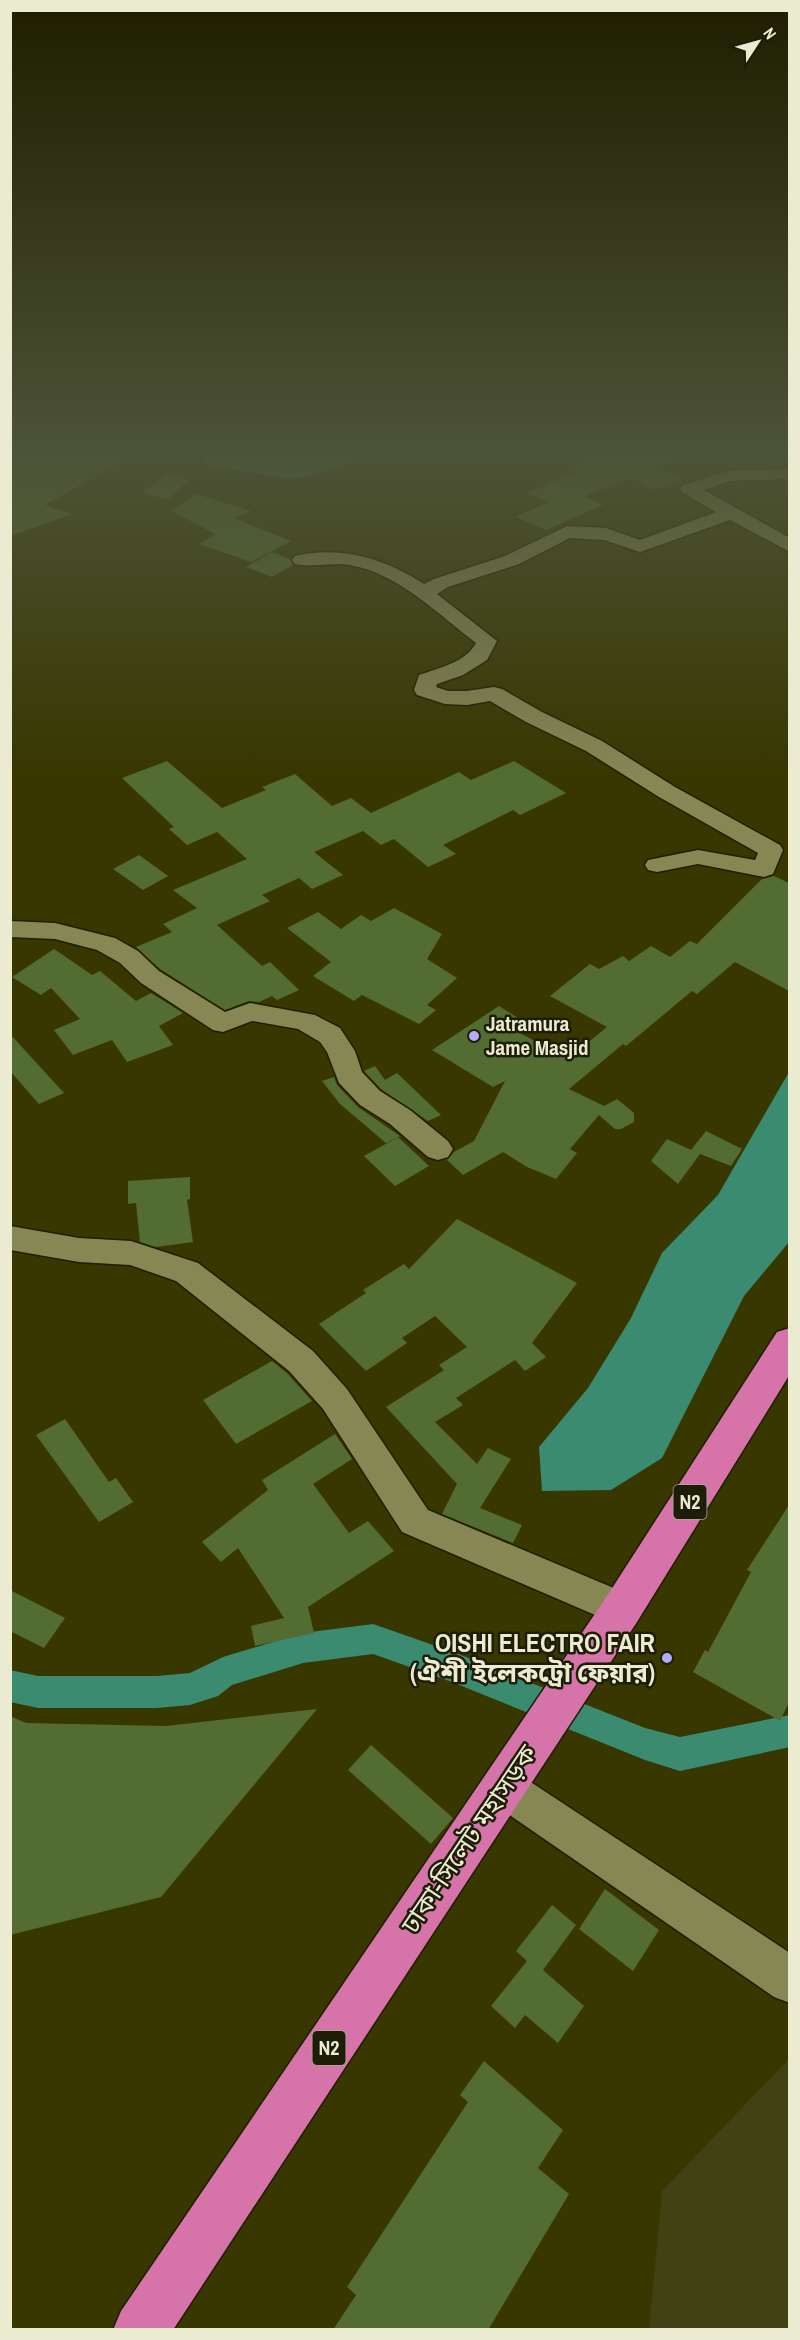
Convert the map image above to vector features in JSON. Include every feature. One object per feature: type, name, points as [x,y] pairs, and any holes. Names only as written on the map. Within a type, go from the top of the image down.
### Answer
[{"type":"highway","name":"ঢাকা-সিলেট মহাসড়ক","points":[[140,2330],[622,1609],[789,1342]]},
{"type":"street","points":[[302,560],[311,558]]},
{"type":"street","points":[[343,558],[361,560],[379,567],[423,593],[487,641],[480,656],[427,680],[425,690],[446,697],[468,698],[494,694],[534,717],[594,746],[667,792],[771,850],[764,869],[698,857],[657,865]]},
{"type":"street","points":[[423,593],[441,583],[516,558]]},
{"type":"street","points":[[10,929],[55,931],[106,944],[129,957],[150,977],[223,1023],[250,1012],[305,1021],[330,1035],[341,1051],[350,1076],[370,1098],[400,1117],[438,1149]]},
{"type":"street","points":[[10,1238],[79,1250],[131,1253],[187,1272],[308,1369],[335,1399],[415,1521],[622,1609]]},
{"type":"street","points":[[511,1777],[784,1975],[789,1981]]},
{"type":"shaded area","points":[[789,1072],[789,1242],[744,1296],[662,1458],[611,1490],[542,1491],[539,1447],[588,1388],[631,1318],[662,1253],[718,1195]]},
{"type":"shaded area","points":[[789,2059],[789,2329],[649,2329],[662,2191]]},
{"type":"building","points":[[240,558],[258,558],[251,562]]},
{"type":"building","points":[[261,558],[288,558],[293,565],[272,577],[246,567]]},
{"type":"building","points":[[167,761],[222,808],[266,790],[262,787],[295,774],[332,806],[351,798],[371,813],[459,772],[471,780],[514,761],[566,793],[520,815],[513,810],[443,845],[456,854],[428,867],[394,839],[381,845],[363,831],[314,852],[343,875],[312,889],[299,878],[262,895],[270,901],[217,925],[262,966],[270,962],[299,990],[277,1000],[272,996],[259,1002],[249,1001],[225,1010],[160,969],[136,947],[172,932],[163,924],[197,908],[173,890],[247,859],[217,832],[187,845],[169,829],[174,827],[122,778]]},
{"type":"building","points":[[139,855],[168,876],[143,890],[113,869]]},
{"type":"building","points":[[774,876],[789,883],[789,991],[735,962],[697,994],[692,991],[626,1046],[623,1044],[569,1089],[604,1106],[617,1099],[634,1113],[634,1122],[621,1129],[615,1129],[599,1115],[570,1149],[577,1153],[556,1179],[527,1167],[503,1152],[463,1175],[447,1160],[454,1152],[474,1141],[505,1081],[493,1087],[432,1050],[499,1006],[521,1020],[521,1029],[518,1032],[568,1059],[607,1027],[550,996],[590,964],[599,969],[623,956],[629,961],[651,946],[670,957],[690,941],[697,944],[762,879]]},
{"type":"building","points":[[394,908],[442,934],[427,959],[457,978],[427,1005],[436,1010],[419,1024],[362,995],[354,1001],[313,976],[331,962],[287,928],[318,912],[341,929],[361,915],[371,921]]},
{"type":"building","points":[[54,949],[92,975],[100,971],[136,1001],[151,993],[183,1013],[159,1026],[173,1045],[127,1062],[112,1040],[73,1055],[54,1030],[80,1019],[51,988],[41,995],[12,977]]},
{"type":"building","points":[[10,1034],[64,1093],[39,1104],[10,1071]]},
{"type":"building","points":[[375,1066],[385,1080],[397,1073],[441,1115],[428,1121],[381,1089],[364,1071]]},
{"type":"building","points":[[334,1077],[337,1085],[358,1107],[400,1136],[386,1143],[340,1104],[322,1081]]},
{"type":"building","points":[[706,1131],[742,1149],[731,1166],[700,1154],[678,1184],[651,1161],[667,1139],[691,1150]]},
{"type":"building","points":[[398,1137],[429,1166],[395,1186],[364,1156]]},
{"type":"building","points":[[190,1177],[190,1199],[187,1200],[193,1242],[156,1247],[140,1242],[136,1203],[128,1204],[128,1181]]},
{"type":"building","points":[[457,1219],[577,1283],[532,1343],[546,1357],[525,1371],[515,1360],[456,1398],[463,1405],[435,1422],[477,1464],[488,1448],[511,1459],[480,1508],[522,1525],[513,1543],[442,1514],[457,1484],[386,1407],[444,1370],[439,1365],[467,1347],[435,1316],[402,1338],[407,1343],[366,1371],[319,1324],[366,1293],[363,1290],[404,1264],[409,1269]]},
{"type":"building","points":[[272,1361],[287,1373],[312,1401],[236,1444],[203,1400]]},
{"type":"building","points":[[65,1419],[109,1482],[116,1478],[133,1502],[99,1522],[36,1435]]},
{"type":"building","points":[[335,1434],[352,1459],[313,1484],[349,1533],[368,1521],[394,1551],[308,1607],[314,1633],[255,1646],[251,1626],[284,1618],[238,1548],[221,1562],[202,1542],[268,1490],[262,1480]]},
{"type":"building","points":[[789,1505],[789,1702],[780,1721],[693,1672],[705,1650],[708,1652],[751,1572],[747,1570]]},
{"type":"building","points":[[10,1590],[65,1618],[44,1648],[10,1631]]},
{"type":"building","points":[[317,1709],[161,1897],[10,1935],[10,1716],[26,1723],[166,1726]]},
{"type":"building","points":[[371,1745],[453,1818],[431,1844],[348,1770]]},
{"type":"building","points":[[605,1889],[659,1930],[633,1971],[579,1929]]},
{"type":"building","points":[[552,1905],[576,1925],[543,1970],[584,2006],[558,2043],[525,2015],[515,2028],[491,2006],[527,1961],[516,1951]]},
{"type":"building","points":[[484,2061],[563,2130],[538,2168],[569,2194],[488,2330],[333,2330],[356,2295],[347,2287],[468,2102],[460,2095]]},
{"type":"waterway","points":[[10,1686],[38,1692],[157,1692],[190,1689],[206,1685],[223,1672],[303,1648],[373,1639],[456,1668],[645,1744],[680,1754],[790,1731]]},
{"type":"place","name":"Jatramura Jame Masjid","points":[[474,1036]]},
{"type":"place","name":"OISHI ELECTRO FAIR (ঐশী ইলেকট্রো ফেয়ার)","points":[[667,1658]]}]
